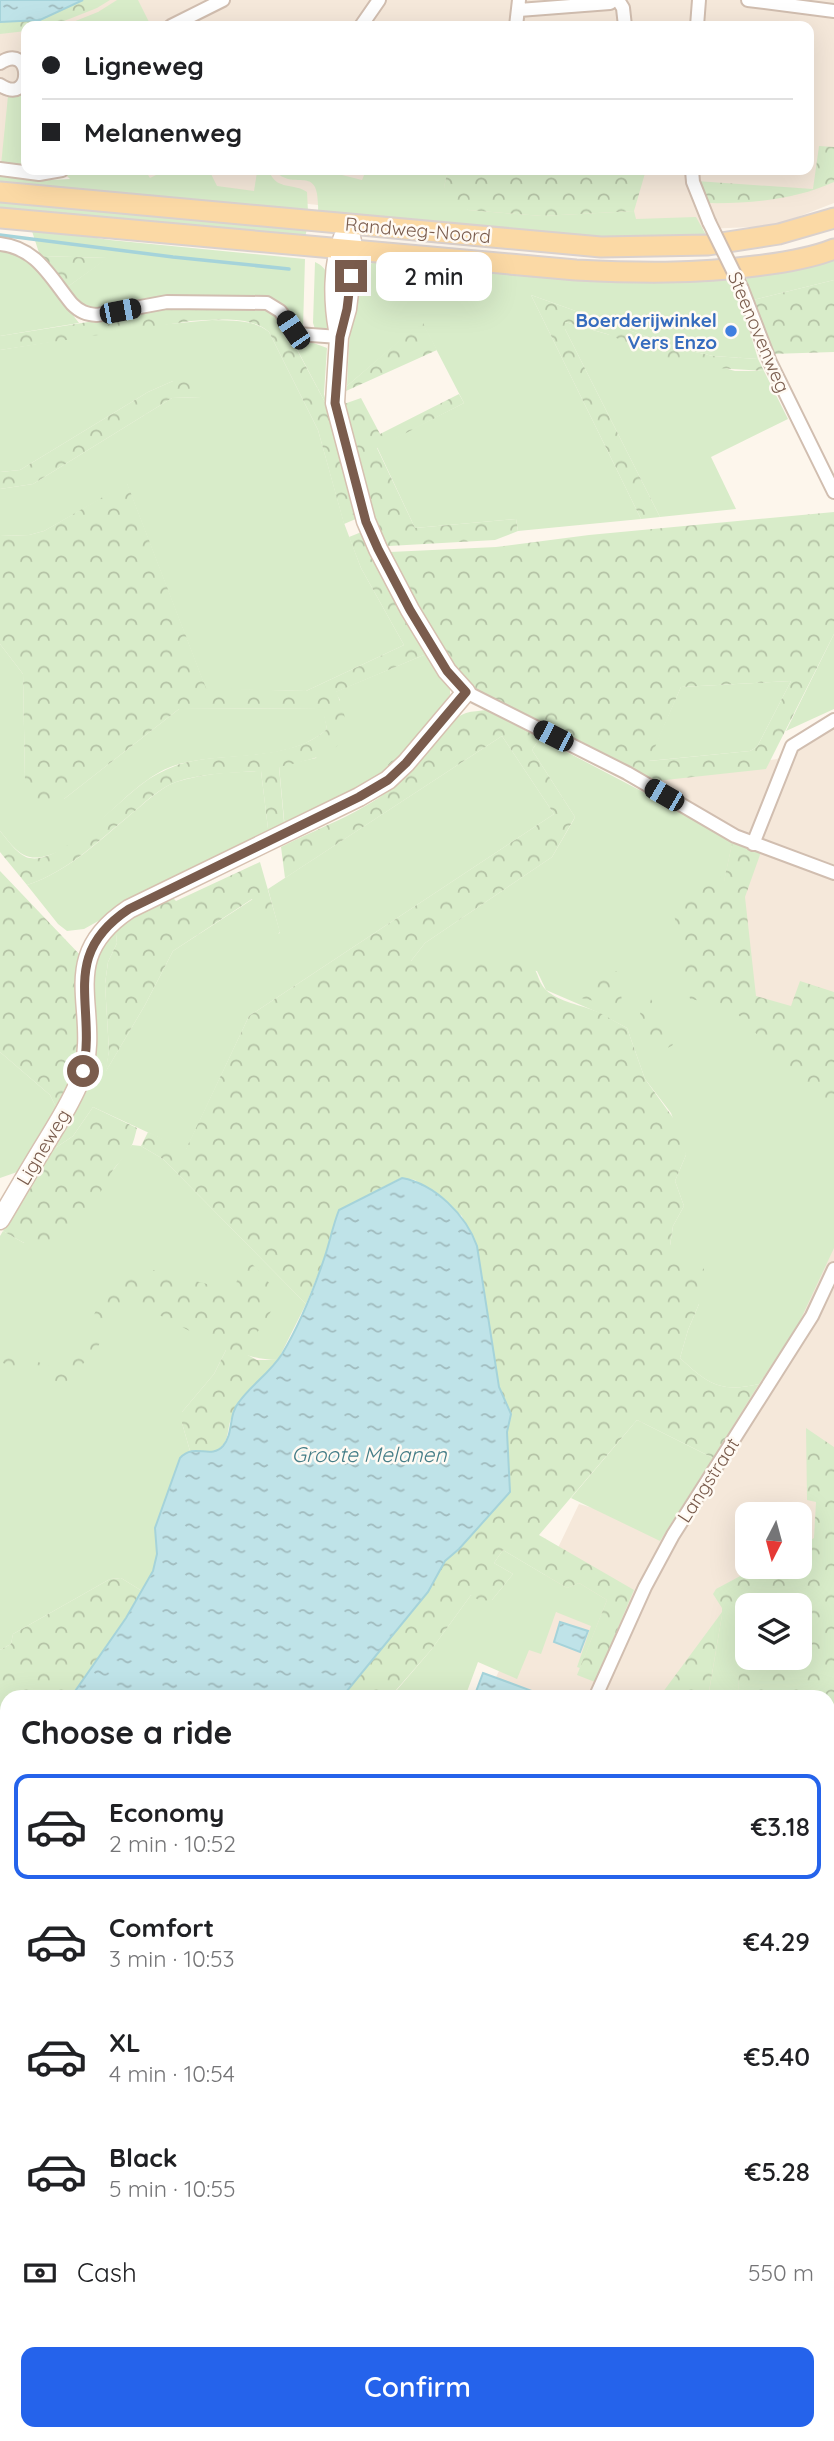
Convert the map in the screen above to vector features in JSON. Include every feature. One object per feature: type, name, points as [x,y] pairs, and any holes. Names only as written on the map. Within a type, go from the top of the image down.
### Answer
[{"type":"main road","name":"Randweg-Noord","points":[[0,192],[601,247],[708,245],[779,234],[834,218]]},
{"type":"main road","name":"Randweg-Noord","points":[[0,218],[576,270],[660,274],[716,272],[787,262],[834,249]]},
{"type":"street","points":[[181,21],[223,0]]},
{"type":"street","points":[[364,21],[379,0]]},
{"type":"street","points":[[519,5],[610,3],[616,0],[623,8],[624,21]]},
{"type":"street","points":[[697,21],[699,0]]},
{"type":"street","points":[[748,0],[834,11]]},
{"type":"street","points":[[0,63],[11,59],[21,62]]},
{"type":"street","points":[[0,85],[12,90],[21,86]]},
{"type":"street","points":[[0,169],[21,172]]},
{"type":"street","name":"Steenovenweg","points":[[692,175],[709,222],[742,289],[770,362],[834,492]]},
{"type":"street","points":[[348,224],[347,309],[340,337],[335,403],[366,522],[410,610],[447,671],[466,692],[627,773],[701,817],[753,844],[834,873]]},
{"type":"street","points":[[0,244],[16,246],[35,257],[78,311],[87,314],[97,315],[167,302],[267,303],[280,311],[297,334],[340,337]]},
{"type":"street","name":"Ligneweg","points":[[0,1220],[81,1078],[87,1042],[83,985],[85,965],[91,948],[106,927],[129,909],[359,797],[388,780],[406,763],[466,692]]},
{"type":"street","points":[[753,844],[792,746],[834,720]]},
{"type":"street","name":"Langstraat","points":[[599,1690],[645,1587],[673,1535],[812,1316],[834,1269]]},
{"type":"shaded area","points":[[0,0],[834,0],[834,203],[774,226],[583,234],[46,175],[814,175],[814,21],[21,21],[21,172],[0,170]]},
{"type":"shaded area","points":[[834,723],[834,1089],[737,1015],[644,800],[655,777],[777,759]]},
{"type":"shaded area","points":[[834,1235],[834,1690],[490,1690],[579,1504],[668,1530],[793,1328]]},
{"type":"green space","points":[[83,0],[110,0],[64,21],[21,21],[21,32],[0,34],[0,22],[40,20]]},
{"type":"green space","points":[[117,0],[138,0],[148,21],[76,21],[98,12]]},
{"type":"green space","points":[[21,93],[21,167],[1,165],[8,96]]},
{"type":"green space","points":[[819,146],[834,147],[834,182],[803,193],[754,202],[705,203],[696,181],[813,189]]},
{"type":"green space","points":[[0,173],[28,177],[30,181],[70,179],[66,175],[148,175],[150,178],[156,175],[212,175],[217,186],[254,191],[257,175],[271,175],[281,184],[307,192],[308,212],[0,184]]},
{"type":"green space","points":[[280,175],[342,175],[362,180],[364,175],[447,175],[444,187],[468,210],[542,216],[634,211],[636,219],[696,217],[709,240],[591,238],[318,213],[316,188],[312,183]]},
{"type":"green space","points":[[447,175],[645,175],[634,211],[542,216],[468,210],[454,203],[444,187]]},
{"type":"green space","points":[[0,200],[307,228],[305,238],[0,210]]},
{"type":"green space","points":[[31,228],[110,240],[305,259],[303,328],[295,324],[277,302],[91,310],[78,303],[66,288],[107,258],[40,256]]},
{"type":"green space","points":[[0,250],[25,259],[36,268],[79,323],[0,336]]},
{"type":"green space","points":[[834,255],[834,280],[753,300],[741,277]]},
{"type":"green space","points":[[41,256],[108,258],[66,288]]},
{"type":"green space","points":[[384,261],[562,278],[663,282],[728,278],[743,309],[758,359],[713,356],[682,349],[531,295],[641,519],[518,531],[516,519],[415,528],[377,447],[464,403],[422,322],[347,386],[351,325],[359,279],[368,265]]},
{"type":"green space","points":[[315,262],[327,273],[331,289],[330,324],[321,332],[315,329],[313,323]]},
{"type":"green space","points":[[834,280],[834,352],[771,354],[753,300]]},
{"type":"green space","points":[[531,295],[682,349],[713,356],[758,359],[764,371],[702,367],[665,359],[607,334],[565,322],[565,329],[660,517],[641,519]]},
{"type":"green space","points":[[189,306],[265,307],[279,316],[327,406],[358,518],[344,524],[318,430],[269,332],[261,327],[232,320],[191,321],[0,350],[0,336]]},
{"type":"green space","points":[[212,320],[249,323],[269,332],[318,430],[344,523],[361,568],[404,645],[306,691],[206,689],[127,484],[44,531],[29,535],[0,536],[0,489],[33,484],[172,398],[201,397],[173,381],[148,392],[20,470],[0,472],[0,350],[147,326]]},
{"type":"green space","points":[[422,321],[437,350],[346,391],[347,386]]},
{"type":"green space","points":[[565,322],[735,371],[764,371],[788,419],[711,457],[736,509],[660,517],[565,329]]},
{"type":"green space","points":[[289,334],[327,348],[324,394],[327,406]]},
{"type":"green space","points":[[199,380],[201,397],[172,398],[33,484],[0,489],[0,472],[20,470],[148,392],[173,381]]},
{"type":"green space","points":[[459,394],[464,403],[377,448],[415,528],[516,519],[518,531],[495,540],[389,546],[380,543],[343,413],[344,404],[361,398],[380,434]]},
{"type":"green space","points":[[127,483],[206,688],[306,691],[404,645],[361,568],[349,537],[364,531],[431,652],[336,692],[344,712],[346,727],[343,739],[336,748],[325,754],[279,767],[284,822],[335,800],[372,779],[426,722],[434,717],[383,776],[269,837],[261,771],[197,777],[176,782],[160,790],[71,862],[27,885],[0,852],[0,831],[22,855],[40,858],[74,841],[141,785],[170,768],[205,759],[280,751],[313,739],[327,729],[322,708],[179,709],[64,799],[44,803],[31,795],[25,781],[23,674],[0,644],[0,536],[29,535],[44,531]]},
{"type":"green space","points":[[834,512],[834,634],[766,769],[647,782],[492,699],[462,682],[386,557],[390,552],[496,547],[589,535]],"holes":[[[791,681],[757,747],[750,751],[649,761],[681,687]]]},
{"type":"green space","points":[[834,634],[834,709],[786,731]]},
{"type":"green space","points":[[0,644],[23,674],[25,781],[64,799],[179,709],[323,708],[327,729],[293,748],[191,761],[173,766],[139,786],[75,842],[42,857],[28,857],[18,851],[0,831]]},
{"type":"green space","points":[[431,652],[450,686],[450,695],[402,756],[383,776],[285,829],[279,766],[316,758],[340,700],[335,692]]},
{"type":"green space","points":[[791,681],[757,747],[750,751],[648,761],[681,687]]},
{"type":"green space","points":[[487,710],[540,738],[532,750],[575,817],[552,857],[425,943],[411,961],[524,960],[535,969],[543,986],[551,994],[598,1012],[627,1028],[645,1079],[684,1133],[686,1155],[675,1181],[684,1206],[673,1226],[670,1245],[704,1269],[699,1304],[680,1358],[707,1380],[724,1387],[759,1384],[713,1458],[637,1420],[539,1535],[634,1590],[595,1682],[577,1675],[607,1600],[579,1583],[567,1588],[503,1550],[494,1563],[513,1574],[492,1600],[480,1601],[471,1595],[431,1650],[396,1690],[348,1690],[428,1592],[445,1561],[510,1492],[507,1432],[511,1414],[499,1387],[462,1216],[415,1180],[401,1178],[339,1210],[326,1255],[306,1304],[163,1159],[141,1146],[148,1132],[186,1149],[249,1016],[554,814],[502,736],[285,878],[281,847],[379,798],[407,775],[449,724],[466,713]]},
{"type":"green space","points":[[502,736],[554,814],[249,1016],[186,1150],[93,1107],[73,1136],[51,1151],[78,1107],[89,1083],[96,1045],[93,988],[95,960],[105,938],[115,925],[117,943],[108,962],[105,984],[109,1051],[106,1071],[173,951],[253,899],[277,934],[280,933],[268,889]]},
{"type":"green space","points":[[540,738],[733,839],[724,882],[734,995],[834,1112],[834,1248],[799,1323],[759,1384],[724,1387],[707,1380],[680,1358],[699,1304],[670,1246],[673,1226],[684,1206],[675,1181],[686,1155],[671,1113],[645,1079],[627,1028],[546,990],[537,971],[411,961],[425,943],[552,857],[573,821],[575,817],[532,750]]},
{"type":"green space","points":[[261,771],[269,837],[127,905],[84,929],[67,931],[58,924],[27,885],[71,862],[171,784],[208,775]]},
{"type":"green space","points":[[733,839],[761,852],[745,897],[756,996],[791,1006],[800,981],[834,992],[834,1115],[730,1006],[690,999],[674,914],[713,869],[724,881]]},
{"type":"green space","points":[[260,862],[280,932],[277,935],[252,899],[173,951],[105,1073],[109,1051],[105,984],[108,962],[117,943],[115,925],[168,893],[176,901]]},
{"type":"green space","points":[[0,871],[82,957],[79,1070],[33,1154],[31,1148],[56,1107],[50,1095],[0,1052]]},
{"type":"green space","points":[[620,971],[622,1007],[581,998],[593,973]]},
{"type":"green space","points":[[650,997],[673,1045],[655,1055],[644,1031],[638,1003]]},
{"type":"green space","points":[[0,1052],[50,1095],[56,1107],[31,1148],[33,1154],[20,1171],[0,1178]]},
{"type":"green space","points":[[93,1107],[137,1128],[130,1149],[113,1170],[80,1226],[63,1243],[47,1248],[27,1244],[3,1231],[51,1151],[73,1136]]},
{"type":"green space","points":[[132,1145],[141,1146],[163,1159],[306,1304],[278,1360],[226,1350],[214,1374],[182,1412],[182,1423],[190,1451],[180,1458],[155,1528],[157,1554],[153,1571],[142,1591],[121,1578],[110,1579],[13,1634],[11,1644],[0,1650],[0,1236],[3,1231],[24,1243],[114,1169]]},
{"type":"green space","points":[[244,1255],[281,1296],[244,1353],[257,1360],[278,1360],[236,1410],[224,1443],[214,1451],[190,1451],[182,1423],[182,1412],[214,1374],[226,1350],[125,1297],[96,1350],[64,1384],[0,1362],[0,1348],[57,1369],[73,1361],[107,1286],[153,1270],[234,1291]]},
{"type":"green space","points":[[637,1420],[713,1458],[660,1541],[571,1498]]},
{"type":"green space","points":[[806,1428],[834,1447],[834,1690],[738,1690],[739,1670],[812,1670],[812,1593],[735,1593],[735,1615],[722,1615],[709,1690],[664,1690],[722,1612],[713,1594],[716,1589],[735,1579],[812,1579],[816,1502],[807,1500]]},
{"type":"green space","points":[[503,1550],[567,1588],[579,1583],[607,1600],[580,1668],[577,1667],[591,1626],[556,1612],[541,1654],[529,1650],[517,1679],[478,1662],[468,1690],[397,1690],[431,1650],[471,1595],[492,1600],[513,1574],[494,1563]]},
{"type":"green space","points":[[121,1578],[142,1591],[76,1690],[0,1690],[0,1650],[11,1644],[13,1634],[110,1579]]},
{"type":"green space","points":[[722,1615],[735,1615],[735,1670],[739,1670],[738,1690],[709,1690]]},
{"type":"water","points":[[0,0],[83,0],[40,20],[0,22]]},
{"type":"water","name":"Groote Melanen","points":[[402,1178],[414,1181],[437,1194],[457,1212],[472,1234],[477,1246],[499,1387],[511,1414],[507,1432],[510,1492],[445,1561],[428,1592],[348,1690],[76,1690],[126,1618],[153,1571],[157,1554],[155,1528],[180,1458],[191,1451],[213,1452],[223,1446],[229,1435],[236,1407],[282,1354],[316,1281],[339,1210]]},
{"type":"water","points":[[560,1622],[588,1631],[580,1652],[554,1642]]},
{"type":"water","points":[[483,1673],[529,1690],[477,1690]]},
{"type":"waterway","points":[[0,235],[289,269]]},
{"type":"place","name":"Boerderijwinkel Vers Enzo","points":[[731,331]]},
{"type":"route","points":[[83,1071],[87,1050],[83,985],[85,965],[91,948],[106,927],[129,909],[359,797],[388,780],[406,763],[466,692],[447,671],[410,610],[366,522],[335,403],[340,337],[351,276]]}]
